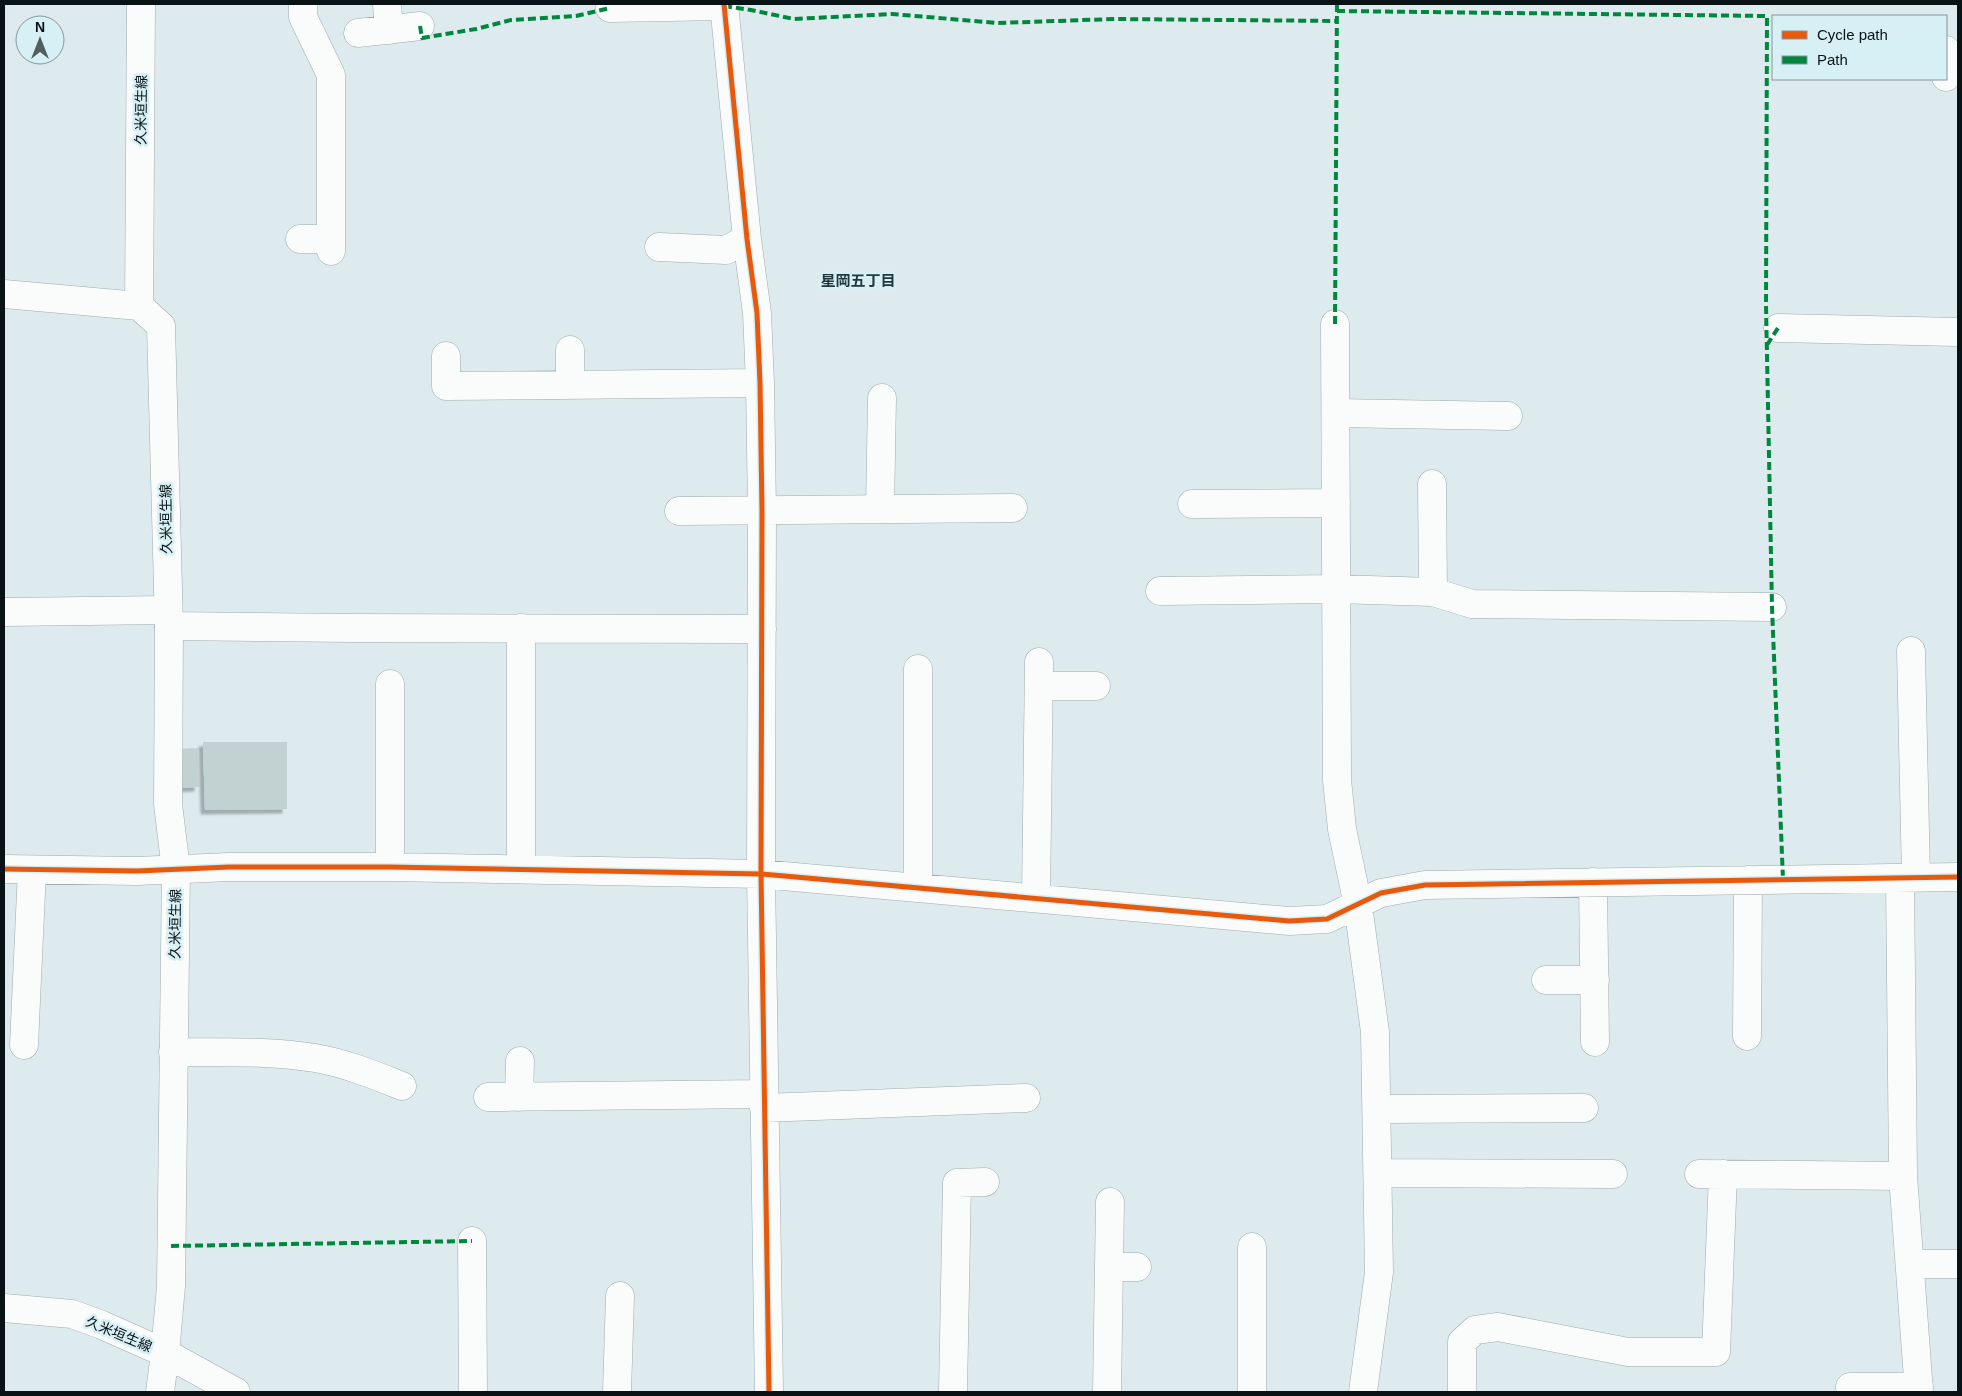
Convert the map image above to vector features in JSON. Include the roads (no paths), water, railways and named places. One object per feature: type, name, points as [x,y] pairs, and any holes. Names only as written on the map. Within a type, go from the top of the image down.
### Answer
[{"type":"street","name":"久米垣生線","points":[[4,1308],[72,1314],[165,1353],[171,1286],[176,870],[168,804],[168,618],[161,326],[139,306],[141,4]]},
{"type":"street","points":[[300,239],[332,245],[331,75],[303,17],[303,4]]},
{"type":"street","points":[[610,8],[724,5],[757,312],[760,383],[762,510],[760,874],[769,1392]]},
{"type":"street","points":[[358,33],[388,17],[420,26]]},
{"type":"street","points":[[659,247],[726,250],[748,239]]},
{"type":"street","points":[[4,294],[139,306]]},
{"type":"street","points":[[1335,324],[1337,780],[1342,829],[1358,905],[1375,1032],[1379,1272],[1363,1392]]},
{"type":"street","points":[[1778,328],[1958,332]]},
{"type":"street","points":[[570,350],[570,385]]},
{"type":"street","points":[[446,356],[446,386],[760,383]]},
{"type":"street","points":[[880,509],[882,398]]},
{"type":"street","points":[[1336,413],[1508,416]]},
{"type":"street","points":[[1432,484],[1433,592]]},
{"type":"street","points":[[1192,504],[1336,504]]},
{"type":"street","points":[[679,511],[1013,508]]},
{"type":"street","points":[[1160,591],[1336,589],[1433,592],[1472,604],[1772,607]]},
{"type":"street","points":[[4,612],[520,628],[762,629]]},
{"type":"street","points":[[520,628],[520,869]]},
{"type":"street","points":[[1850,1386],[1919,1389],[1904,1176],[1911,651]]},
{"type":"street","points":[[918,669],[918,888]]},
{"type":"street","points":[[1036,898],[1039,674],[1096,686]]},
{"type":"street","points":[[390,684],[390,867]]},
{"type":"street","points":[[4,869],[176,870],[229,867],[390,867],[760,874],[1289,921],[1327,918],[1381,894],[1425,885],[1958,876]]},
{"type":"street","points":[[24,1045],[32,870]]},
{"type":"street","points":[[1747,1036],[1748,880]]},
{"type":"street","points":[[1593,882],[1595,1042]]},
{"type":"street","points":[[1546,980],[1595,980]]},
{"type":"street","points":[[173,1052],[278,1054],[316,1058],[353,1067],[402,1086]]},
{"type":"street","points":[[519,1097],[520,1061]]},
{"type":"street","points":[[488,1097],[764,1101],[1026,1098]]},
{"type":"street","points":[[1377,1109],[1584,1108]]},
{"type":"street","points":[[1378,1173],[1613,1174]]},
{"type":"street","points":[[1462,1392],[1462,1342],[1475,1330],[1498,1327],[1628,1352],[1716,1352],[1711,1174],[1904,1176]]},
{"type":"street","points":[[953,1392],[957,1183],[985,1182]]},
{"type":"street","points":[[1107,1392],[1110,1202]]},
{"type":"street","points":[[472,1241],[473,1392]]},
{"type":"street","points":[[1252,1247],[1252,1392]]},
{"type":"street","points":[[1910,1264],[1958,1264]]},
{"type":"street","points":[[1110,1267],[1137,1267]]},
{"type":"street","points":[[617,1392],[620,1296]]},
{"type":"street","points":[[160,1392],[165,1353],[236,1392]]},
{"type":"district","name":"星岡五丁目","points":[[858,281]]}]
